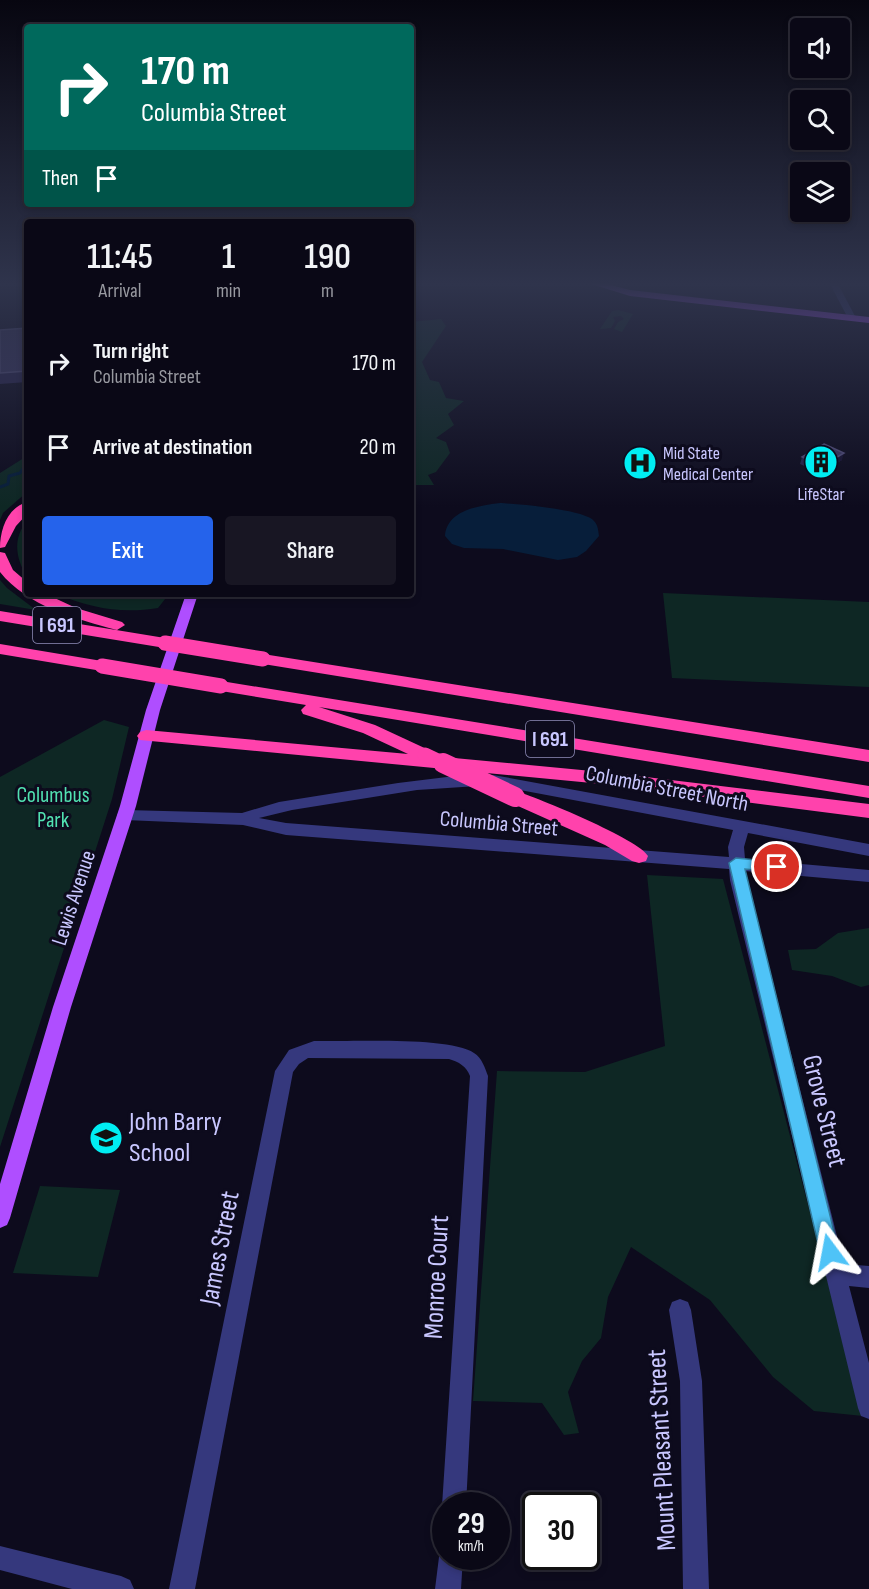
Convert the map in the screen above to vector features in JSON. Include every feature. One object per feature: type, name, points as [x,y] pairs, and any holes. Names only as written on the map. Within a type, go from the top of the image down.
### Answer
[{"type":"highway","points":[[0,544],[10,524],[24,509]]},
{"type":"highway","points":[[0,556],[7,572],[24,587]]},
{"type":"highway","points":[[41,597],[117,630]]},
{"type":"highway","name":"I 691","points":[[0,616],[117,630],[165,643],[869,756]]},
{"type":"highway","name":"I 691","points":[[0,649],[869,792]]},
{"type":"highway","points":[[228,688],[245,697],[340,718],[612,840],[639,855]]},
{"type":"highway","points":[[147,736],[612,778],[869,811]]},
{"type":"main road","name":"Lewis Avenue","points":[[0,1218],[64,998],[125,815],[153,710],[191,597]]},
{"type":"street","name":"Columbia Street North","points":[[243,819],[262,811],[290,806],[424,784],[480,780],[524,784],[869,850]]},
{"type":"street","name":"Columbia Street","points":[[125,815],[243,819],[262,825],[297,830],[569,852],[639,855],[869,876]]},
{"type":"street","name":"Grove Street","points":[[742,826],[736,843],[736,863],[869,1408]]},
{"type":"street","name":"James Street","points":[[182,1589],[284,1071],[290,1059],[300,1052],[314,1049],[449,1051],[466,1056]]},
{"type":"street","name":"Monroe Court","points":[[455,1492],[479,1076],[476,1064],[466,1056]]},
{"type":"street","points":[[835,1274],[869,1277]]},
{"type":"street","name":"Mount Pleasant Street","points":[[680,1310],[691,1381],[696,1589]]},
{"type":"street","points":[[0,1558],[121,1589]]},
{"type":"street","points":[[448,1589],[450,1570]]},
{"type":"green space","points":[[414,358],[425,358],[422,362],[430,380],[439,382],[446,398],[464,401],[448,414],[454,425],[436,438],[446,442],[450,453],[436,472],[428,475],[434,485],[414,485]]},
{"type":"green space","points":[[24,458],[24,495],[3,513],[0,520],[0,473]]},
{"type":"green space","points":[[24,525],[24,571],[17,549]]},
{"type":"green space","points":[[0,580],[7,588],[36,610],[0,604]]},
{"type":"green space","points":[[663,593],[869,602],[869,687],[672,678]]},
{"type":"green space","points":[[65,597],[167,597],[158,608],[144,610],[119,610],[82,603]]},
{"type":"green space","name":"Columbus Park","points":[[104,720],[129,727],[112,799],[0,1147],[0,777]]},
{"type":"green space","points":[[647,875],[723,879],[863,1416],[814,1411],[773,1377],[710,1300],[631,1247],[608,1297],[601,1338],[582,1361],[568,1392],[579,1433],[564,1435],[542,1403],[473,1401],[497,1071],[585,1072],[665,1046]]},
{"type":"green space","points":[[869,928],[869,985],[861,987],[832,976],[792,970],[788,950],[816,949],[838,933]]},
{"type":"green space","points":[[40,1186],[120,1190],[98,1277],[13,1273]]},
{"type":"water","points":[[500,503],[585,515],[595,523],[599,536],[586,551],[577,557],[558,560],[503,549],[464,548],[452,544],[445,536],[451,520],[457,515],[473,508]]},
{"type":"building","points":[[0,358],[24,358],[24,371],[0,373]]},
{"type":"building","points":[[824,444],[844,453],[822,466],[802,457]]},
{"type":"waterway","points":[[0,487],[8,484],[9,476],[20,473],[24,467]]},
{"type":"place","name":"LifeStar","points":[[821,462]]},
{"type":"place","name":"Mid State Medical Center","points":[[640,463]]},
{"type":"place","name":"John Barry School","points":[[106,1138]]},
{"type":"route","points":[[777,867],[736,863],[738,880],[830,1252]]}]
